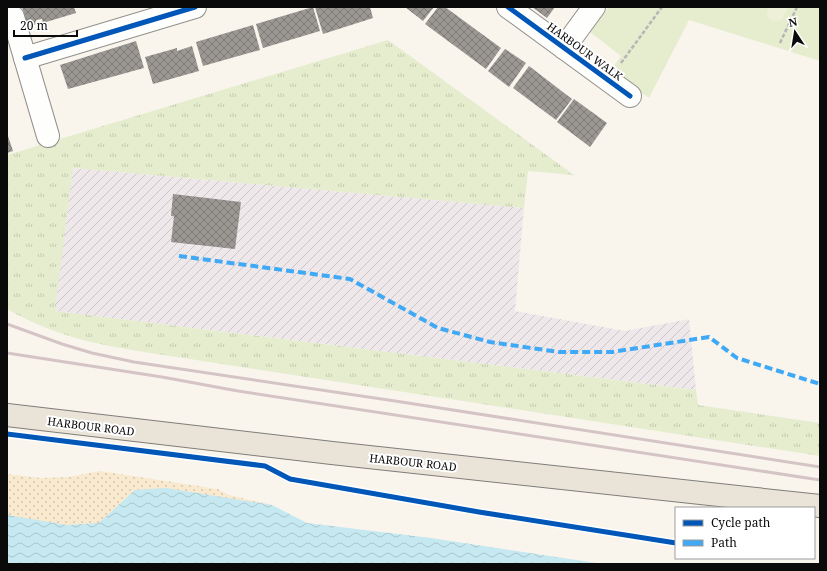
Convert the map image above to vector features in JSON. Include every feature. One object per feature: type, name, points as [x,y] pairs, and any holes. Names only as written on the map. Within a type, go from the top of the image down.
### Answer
[{"type":"main road","name":"HARBOUR ROAD","points":[[7,415],[310,451],[820,506]]},
{"type":"street","points":[[25,58],[195,7]]},
{"type":"street","name":"HARBOUR WALK","points":[[508,7],[630,96]]},
{"type":"street","points":[[564,48],[594,7]]},
{"type":"street","points":[[13,17],[48,136]]},
{"type":"path","points":[[608,81],[662,7]]},
{"type":"path","points":[[780,43],[797,7]]},
{"type":"shaded area","points":[[72,168],[524,208],[515,311],[625,331],[689,319],[696,390],[54,311]]},
{"type":"green space","points":[[609,7],[820,7],[820,61],[689,20],[649,98],[610,71],[621,56],[590,32]]},
{"type":"green space","points":[[769,7],[788,7],[782,20],[771,21],[767,14]]},
{"type":"green space","points":[[388,40],[574,175],[528,171],[524,208],[73,168],[55,311],[696,390],[698,405],[820,423],[820,456],[144,352],[91,342],[69,336],[27,320],[7,309],[7,155]]},
{"type":"sand","points":[[100,471],[218,489],[229,495],[272,505],[7,564],[7,474],[41,478],[69,477]]},
{"type":"water","points":[[166,488],[272,505],[307,523],[431,538],[603,564],[7,564],[7,515],[67,525],[99,523],[135,490]]},
{"type":"building","points":[[22,7],[74,7],[76,13],[43,23],[42,19],[36,20],[37,24],[28,27]]},
{"type":"building","points":[[313,7],[320,31],[263,48],[256,24]]},
{"type":"building","points":[[315,7],[370,7],[373,18],[323,34]]},
{"type":"building","points":[[405,7],[434,7],[423,21]]},
{"type":"building","points":[[438,7],[445,7],[501,48],[486,69],[425,24]]},
{"type":"building","points":[[532,7],[555,7],[547,18]]},
{"type":"building","points":[[253,25],[260,50],[203,66],[196,42]]},
{"type":"building","points":[[136,41],[144,68],[68,89],[60,65]]},
{"type":"building","points":[[192,46],[199,71],[153,84],[145,57],[177,48],[177,51]]},
{"type":"building","points":[[505,49],[526,63],[509,87],[488,71]]},
{"type":"building","points":[[529,66],[572,99],[556,120],[513,88]]},
{"type":"building","points":[[574,99],[607,123],[590,147],[557,122]]},
{"type":"building","points":[[7,133],[13,151],[7,153]]},
{"type":"building","points":[[173,194],[241,202],[235,249],[171,242],[174,216],[171,216]]},
{"type":"railway","points":[[7,324],[92,353],[134,362],[820,467]]},
{"type":"railway","points":[[7,353],[162,377],[238,391],[820,480]]},
{"type":"marked path","points":[[179,256],[350,279],[438,328],[490,342],[559,352],[612,352],[709,337],[737,358],[820,384]]},
{"type":"cycle path","points":[[25,58],[195,7]]},
{"type":"cycle path","points":[[508,7],[630,96]]},
{"type":"cycle path","points":[[7,434],[265,466],[290,479],[479,512],[675,543]]}]
